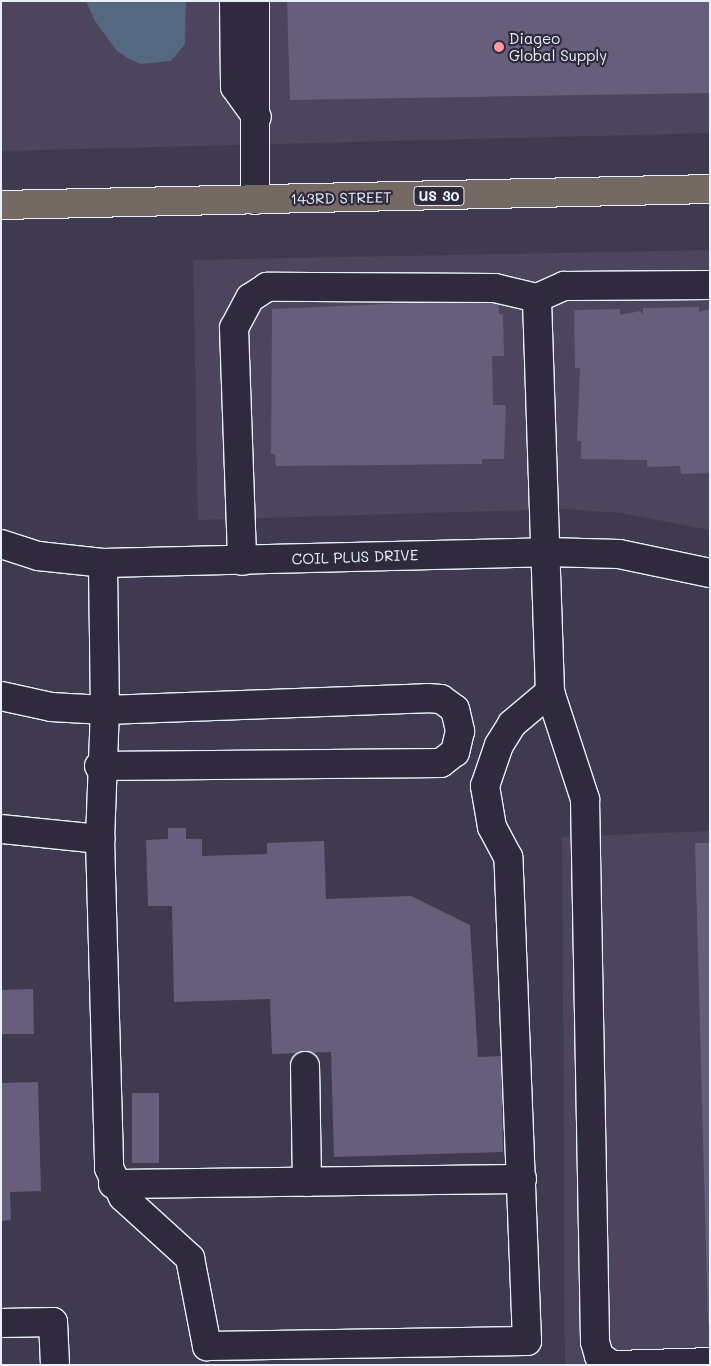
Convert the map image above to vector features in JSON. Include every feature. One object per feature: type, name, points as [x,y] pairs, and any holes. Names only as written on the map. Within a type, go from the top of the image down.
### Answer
[{"type":"main road","name":"143RD STREET","points":[[1,206],[710,190]]},
{"type":"street","points":[[234,1],[235,87],[257,117]]},
{"type":"street","points":[[255,200],[257,117],[256,1]]},
{"type":"street","points":[[257,117],[275,86],[273,1]]},
{"type":"street","points":[[242,561],[234,328],[250,298],[267,287],[496,288],[537,298],[564,286],[710,285]]},
{"type":"street","points":[[537,298],[547,552],[550,692],[585,799],[595,1342],[600,1356],[612,1365]]},
{"type":"street","name":"COIL PLUS DRIVE","points":[[1,544],[38,556],[103,564],[547,552],[619,554],[710,573]]},
{"type":"street","points":[[103,564],[105,710],[99,766],[100,839],[113,1184],[190,1258],[207,1346],[527,1342],[508,857],[492,827],[485,786],[499,745],[512,724],[550,692]]},
{"type":"street","points":[[1,696],[51,707],[105,710],[441,699],[455,709],[460,731],[455,752],[441,763],[99,766]]},
{"type":"street","points":[[1,829],[100,839]]},
{"type":"street","points":[[305,1066],[307,1182]]},
{"type":"street","points":[[113,1184],[522,1179]]},
{"type":"street","points":[[1,1323],[53,1322],[55,1365]]},
{"type":"street","points":[[617,1365],[710,1362]]},
{"type":"shaded area","points":[[1,1],[710,1],[710,133],[1,151]]},
{"type":"shaded area","points":[[710,250],[710,530],[621,513],[564,509],[198,520],[193,260]]},
{"type":"shaded area","points":[[710,831],[710,1365],[565,1365],[562,837]]},
{"type":"water","points":[[86,1],[186,1],[185,44],[171,61],[141,64],[129,59],[117,51],[95,21]]},
{"type":"building","name":"Diageo Global Supply","points":[[287,1],[710,1],[710,93],[290,100]]},
{"type":"building","points":[[477,300],[499,302],[499,314],[503,314],[504,356],[492,356],[493,405],[506,405],[504,459],[482,459],[482,464],[276,466],[275,454],[271,454],[272,309]]},
{"type":"building","points":[[699,307],[699,312],[710,309],[710,473],[681,474],[680,466],[647,467],[647,460],[581,459],[581,441],[577,441],[580,368],[575,368],[574,310],[620,309],[620,315],[640,311],[643,314],[643,308]]},
{"type":"building","points":[[168,828],[186,828],[186,839],[202,839],[202,856],[267,854],[267,843],[324,841],[326,899],[411,896],[470,925],[478,1057],[501,1056],[503,1152],[334,1157],[331,1052],[272,1054],[270,999],[174,1002],[172,906],[148,906],[146,840],[168,839]]},
{"type":"building","points":[[695,843],[710,843],[710,1323],[708,1323]]},
{"type":"building","points":[[33,989],[34,1034],[1,1034],[1,990]]},
{"type":"building","points":[[38,1082],[41,1191],[10,1192],[11,1220],[1,1221],[1,1083]]},
{"type":"building","points":[[132,1093],[159,1093],[159,1163],[132,1163]]},
{"type":"place","name":"Diageo Global Supply","points":[[499,47]]}]
